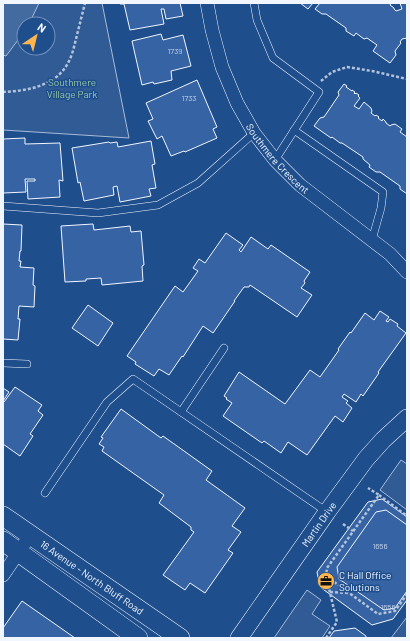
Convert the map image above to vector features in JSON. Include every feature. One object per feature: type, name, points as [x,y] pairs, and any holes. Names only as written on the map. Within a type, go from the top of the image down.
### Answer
[{"type":"main road","name":"16 Avenue - North Bluff Road","points":[[3,516],[180,638]]},
{"type":"main road","points":[[3,541],[138,638]]},
{"type":"street","name":"Southmere Crescent","points":[[207,3],[212,30],[222,67],[238,103],[254,132],[275,160],[300,185],[390,254],[407,272]]},
{"type":"street","name":"Martin Drive","points":[[238,638],[366,459],[383,440],[407,418]]},
{"type":"street","points":[[3,575],[31,534]]},
{"type":"lane","points":[[254,3],[257,20],[273,58],[319,92],[275,160]]},
{"type":"lane","points":[[294,130],[383,192],[381,208],[372,240]]},
{"type":"lane","points":[[3,206],[98,213],[158,205],[198,183],[254,132]]},
{"type":"lane","points":[[181,412],[224,348]]},
{"type":"lane","points":[[3,363],[27,364]]},
{"type":"lane","points":[[44,493],[107,402],[133,379],[327,512]]},
{"type":"path","points":[[3,92],[22,90],[46,84],[62,72],[68,64],[72,54],[85,3]]},
{"type":"path","points":[[314,88],[332,72],[347,67],[407,79]]},
{"type":"path","points":[[368,488],[407,516]]},
{"type":"path","points":[[326,638],[337,622],[326,576],[327,568],[378,495]]},
{"type":"path","points":[[343,524],[353,531]]},
{"type":"path","points":[[326,576],[378,614],[395,611],[407,594]]},
{"type":"path","points":[[330,592],[349,593]]},
{"type":"shaded area","name":"Southmere Village Park","points":[[3,3],[102,3],[129,138],[3,130]]},
{"type":"shaded area","points":[[3,3],[39,3],[33,16],[16,16],[16,43],[6,56],[3,55]]},
{"type":"shaded area","points":[[401,460],[407,464],[407,510],[380,490]]},
{"type":"shaded area","points":[[307,590],[321,600],[312,614],[330,626],[322,638],[274,638]]},
{"type":"shaded area","points":[[407,617],[407,638],[391,638]]},
{"type":"building","points":[[120,3],[180,3],[183,16],[166,19],[164,9],[161,9],[164,24],[130,30],[124,4]]},
{"type":"building","points":[[300,3],[313,3],[308,9]]},
{"type":"building","points":[[320,3],[391,3],[390,5],[396,11],[402,9],[400,3],[407,3],[407,38],[402,39],[395,51],[396,55],[390,63],[373,51],[377,45],[367,38],[364,39],[356,33],[354,36],[346,31],[346,28],[326,14],[322,14],[315,9]]},
{"type":"building","points":[[161,34],[163,40],[183,35],[191,66],[171,71],[172,80],[142,85],[132,41]]},
{"type":"building","points":[[197,80],[217,127],[213,129],[217,138],[185,152],[184,151],[171,156],[162,136],[157,139],[148,121],[153,119],[146,103]]},
{"type":"building","points":[[344,84],[347,86],[346,87],[355,92],[355,94],[356,93],[359,95],[358,96],[360,98],[354,106],[359,109],[364,102],[371,108],[371,113],[379,117],[378,118],[382,121],[383,119],[390,126],[395,124],[402,129],[400,132],[407,137],[407,194],[400,189],[400,186],[380,172],[376,172],[369,167],[370,165],[363,159],[363,157],[314,126],[320,118],[324,117],[339,95],[338,92]]},
{"type":"building","points":[[25,138],[25,144],[60,143],[63,181],[59,180],[60,197],[28,199],[27,181],[35,181],[35,179],[25,179],[26,192],[3,193],[3,139]]},
{"type":"building","points":[[151,141],[155,164],[152,165],[156,188],[149,189],[151,196],[120,202],[117,186],[113,187],[114,195],[84,201],[80,182],[78,183],[72,148],[109,142],[117,142],[118,147]]},
{"type":"building","points":[[3,224],[22,225],[19,261],[21,261],[20,267],[34,268],[34,307],[19,306],[18,319],[20,319],[18,340],[3,339]]},
{"type":"building","points":[[93,224],[94,230],[130,226],[131,232],[141,231],[144,265],[142,266],[143,281],[102,285],[101,278],[86,279],[86,281],[65,282],[61,226]]},
{"type":"building","points":[[226,233],[243,245],[239,250],[241,252],[251,237],[268,249],[271,245],[310,272],[301,288],[312,295],[297,317],[250,285],[249,287],[244,287],[213,333],[203,326],[183,357],[182,356],[169,375],[159,369],[154,376],[135,364],[136,362],[127,356],[175,286],[183,292],[198,271],[193,268],[199,259],[205,263]]},
{"type":"building","points":[[88,305],[113,323],[98,346],[72,328]]},
{"type":"building","points":[[380,311],[389,317],[386,321],[388,322],[390,319],[398,324],[397,326],[406,333],[363,396],[361,394],[356,402],[344,394],[342,397],[348,401],[346,403],[352,408],[343,422],[335,416],[307,455],[288,442],[281,453],[264,441],[262,443],[223,416],[232,403],[224,396],[239,372],[285,404],[310,370],[320,377],[339,350],[338,349],[365,313],[374,320]]},
{"type":"building","points":[[15,387],[42,405],[38,411],[43,415],[30,434],[33,436],[20,456],[3,444],[3,401],[4,402]]},
{"type":"building","points":[[3,388],[9,392],[3,401]]},
{"type":"building","points":[[121,409],[161,438],[163,436],[212,471],[206,480],[245,508],[232,526],[241,532],[228,550],[233,553],[205,593],[190,583],[185,590],[163,575],[194,532],[191,530],[191,527],[159,503],[164,495],[102,451],[104,447],[99,444],[103,438],[101,437]]},
{"type":"building","points":[[382,499],[407,517],[407,600],[393,619],[372,625],[320,587],[317,572],[368,502]]},
{"type":"building","points":[[386,510],[407,525],[407,591],[395,608],[384,610],[339,579],[337,567],[376,512]]},
{"type":"building","points":[[22,601],[75,638],[3,638],[3,628]]},
{"type":"building","points":[[355,628],[366,636],[366,638],[329,638],[334,631]]},
{"type":"place","name":"C Hall Office Solutions","points":[[326,581]]}]
